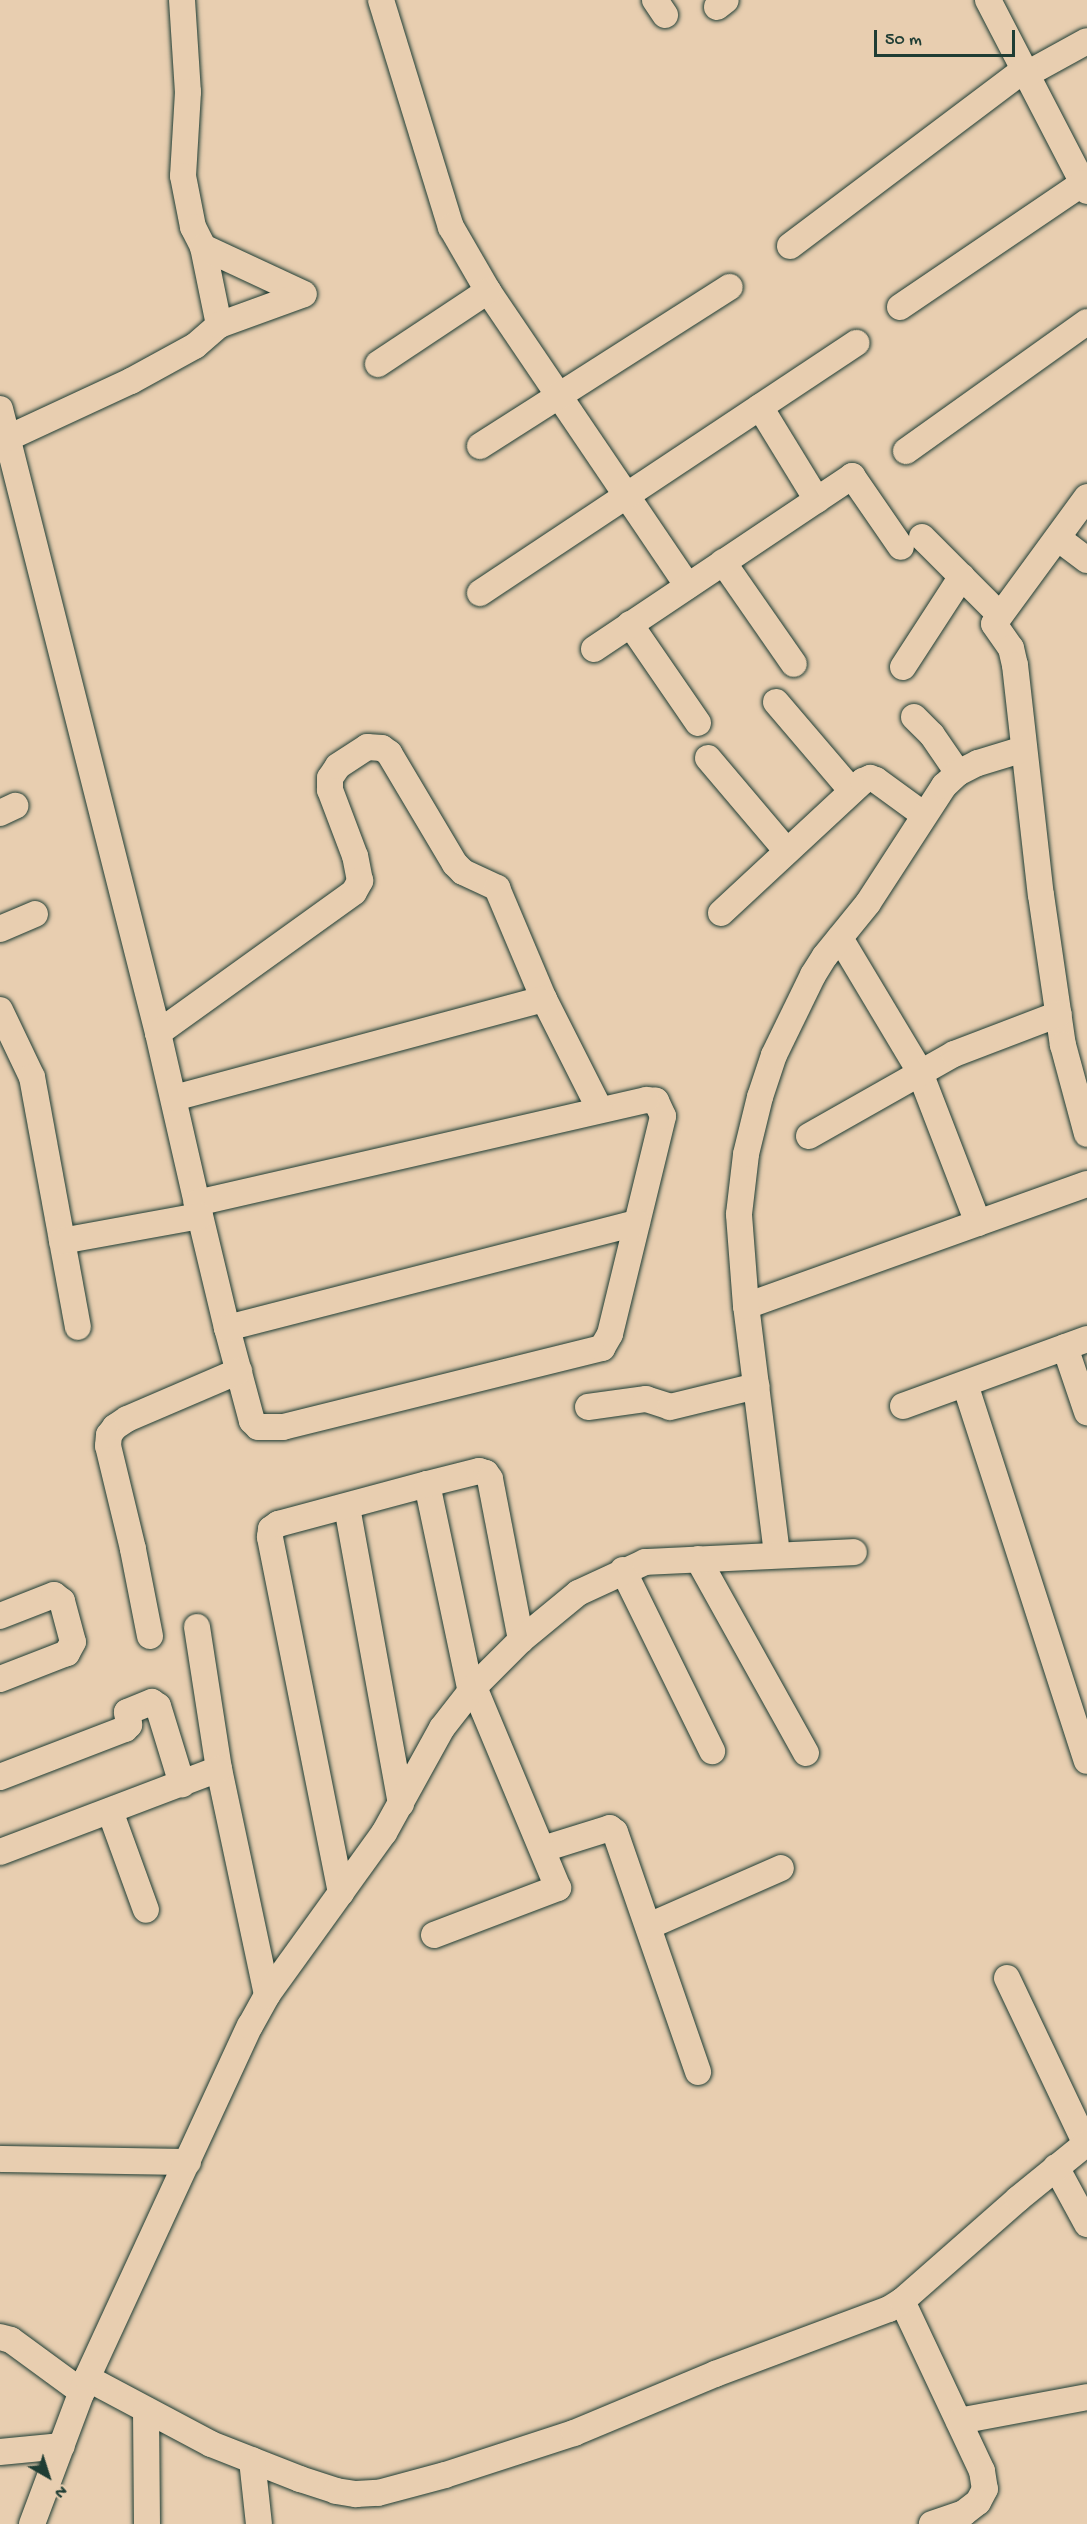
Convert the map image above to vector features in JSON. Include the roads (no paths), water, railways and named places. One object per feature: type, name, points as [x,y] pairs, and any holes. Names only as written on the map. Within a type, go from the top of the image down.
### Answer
[{"type":"street","points":[[182,0],[188,92],[183,176],[192,227],[202,247],[219,325]]},
{"type":"street","points":[[381,0],[451,228],[488,291],[687,586]]},
{"type":"street","points":[[900,307],[1085,187],[988,0]]},
{"type":"street","points":[[790,246],[1026,72],[1087,41]]},
{"type":"street","points":[[8,438],[130,381],[195,346],[219,325],[304,294],[202,247]]},
{"type":"street","points":[[480,446],[730,287]]},
{"type":"street","points":[[378,364],[488,291]]},
{"type":"street","points":[[906,451],[1087,322]]},
{"type":"street","points":[[480,593],[856,343]]},
{"type":"street","points":[[760,407],[817,500]]},
{"type":"street","points":[[0,409],[158,1033],[174,1098],[199,1210],[227,1328],[252,1421],[264,1429],[283,1427],[602,1348],[608,1341],[663,1116],[656,1101],[646,1100],[199,1210],[62,1241]]},
{"type":"street","points":[[594,649],[852,476],[912,542],[962,576],[999,614]]},
{"type":"street","points":[[1087,497],[1059,538],[999,614],[994,624],[1011,648],[1041,895],[1063,1045],[1087,1134]]},
{"type":"street","points":[[1059,538],[1087,560]]},
{"type":"street","points":[[723,562],[794,664]]},
{"type":"street","points":[[903,667],[962,576]]},
{"type":"street","points":[[630,624],[698,723]]},
{"type":"street","points":[[776,702],[852,791]]},
{"type":"street","points":[[914,717],[932,735],[958,773]]},
{"type":"street","points":[[158,1033],[358,887],[360,881],[355,856],[330,790],[330,778],[338,766],[367,747],[382,748],[389,753],[455,864],[463,872],[497,888],[544,999],[600,1110]]},
{"type":"street","points":[[777,1554],[746,1306],[739,1214],[746,1154],[760,1097],[774,1055],[792,1014],[825,956],[868,903],[944,786],[958,773],[978,762],[1024,749]]},
{"type":"street","points":[[708,758],[787,852]]},
{"type":"street","points":[[721,913],[852,791],[870,778],[924,815]]},
{"type":"street","points":[[0,929],[35,914]]},
{"type":"street","points":[[840,938],[921,1074],[978,1223]]},
{"type":"street","points":[[174,1098],[544,999]]},
{"type":"street","points":[[809,1136],[954,1054],[1059,1014]]},
{"type":"street","points":[[3,1023],[32,1077],[78,1327]]},
{"type":"street","points":[[746,1306],[1087,1184]]},
{"type":"street","points":[[227,1328],[637,1223]]},
{"type":"street","points":[[903,1406],[1076,1343],[1087,1412]]},
{"type":"street","points":[[150,1636],[133,1549],[108,1446],[109,1435],[115,1426],[128,1419],[239,1371]]},
{"type":"street","points":[[964,1384],[1087,1761]]},
{"type":"street","points":[[588,1407],[646,1399],[670,1407],[756,1386]]},
{"type":"street","points":[[341,1893],[270,1537],[271,1529],[278,1524],[427,1484],[479,1471],[486,1473],[490,1479],[521,1640]]},
{"type":"street","points":[[427,1484],[472,1690],[558,1888],[434,1935]]},
{"type":"street","points":[[347,1506],[401,1804]]},
{"type":"street","points":[[32,2524],[84,2385],[267,1995],[384,1833],[442,1728],[472,1690],[521,1640],[578,1593],[623,1570],[645,1562],[854,1552]]},
{"type":"street","points":[[698,1559],[806,1753]]},
{"type":"street","points":[[623,1570],[712,1751]]},
{"type":"street","points":[[0,1616],[54,1595],[62,1601],[73,1642],[67,1653],[0,1679]]},
{"type":"street","points":[[197,1627],[219,1769],[267,1995]]},
{"type":"street","points":[[0,1777],[125,1730],[129,1725],[127,1712],[152,1702],[158,1706],[182,1784]]},
{"type":"street","points":[[0,1852],[219,1769]]},
{"type":"street","points":[[110,1811],[146,1910]]},
{"type":"street","points":[[543,1849],[610,1828],[619,1838],[698,2072]]},
{"type":"street","points":[[649,1926],[780,1868]]},
{"type":"street","points":[[1,2330],[84,2385],[146,2410],[212,2444],[336,2491],[356,2494],[378,2493],[445,2475],[574,2433],[716,2374],[889,2309],[902,2301],[1056,2167],[1087,2144],[1007,1978]]},
{"type":"street","points":[[0,2159],[188,2162]]},
{"type":"street","points":[[1056,2167],[1087,2224]]},
{"type":"street","points":[[902,2301],[982,2471],[985,2489],[978,2502],[964,2512],[932,2524]]},
{"type":"street","points":[[959,2421],[1087,2397]]},
{"type":"street","points":[[146,2410],[147,2524]]},
{"type":"street","points":[[0,2452],[62,2446]]},
{"type":"street","points":[[252,2460],[260,2524]]}]
